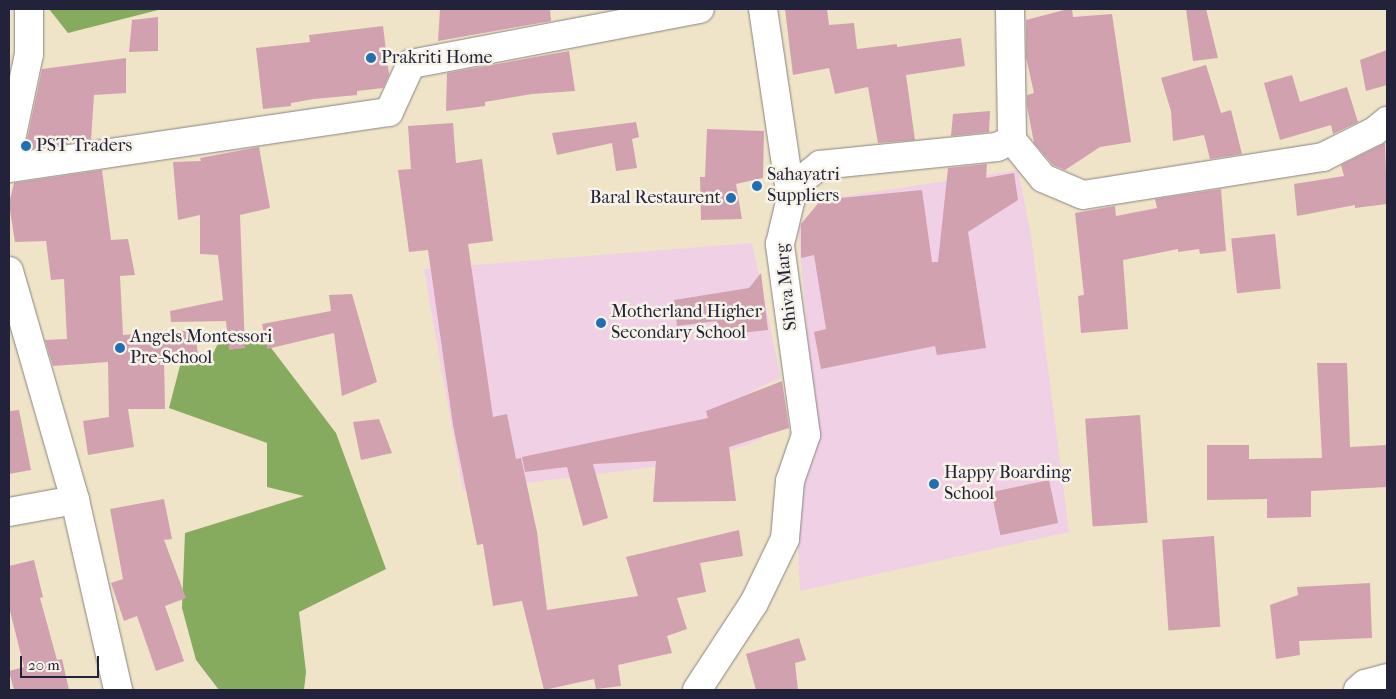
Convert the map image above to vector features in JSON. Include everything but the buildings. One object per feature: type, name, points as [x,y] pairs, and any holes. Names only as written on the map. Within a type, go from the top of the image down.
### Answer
[{"type":"street","points":[[9,149],[30,54],[29,9]]},
{"type":"street","points":[[9,168],[389,112],[411,64],[700,9]]},
{"type":"street","points":[[763,9],[790,198]]},
{"type":"street","points":[[1010,9],[1012,140],[1043,178],[1084,195],[1323,156],[1375,131],[1387,121]]},
{"type":"street","name":"Shiva Marg","points":[[697,690],[754,603],[785,539],[790,481],[806,435],[780,244],[790,198],[804,178],[820,165],[997,147],[1012,140]]},
{"type":"street","points":[[9,271],[75,500],[118,690]]},
{"type":"street","points":[[9,512],[75,500]]},
{"type":"street","points":[[1358,690],[1365,684],[1387,678]]},
{"type":"shaded area","points":[[1018,170],[1031,235],[1069,532],[800,591],[797,522],[810,447],[812,386],[798,227],[821,200]]},
{"type":"shaded area","name":"Motherland Higher Secondary School","points":[[752,243],[781,377],[747,394],[762,439],[702,461],[463,491],[424,269]]},
{"type":"green space","points":[[49,9],[162,9],[68,33]]},
{"type":"green space","points":[[223,333],[265,340],[336,433],[386,569],[299,612],[306,672],[304,690],[219,690],[196,660],[182,608],[185,533],[304,496],[267,487],[267,443],[169,408],[181,362],[211,358]]},
{"type":"place","name":"Prakriti Home","points":[[371,58]]},
{"type":"place","name":"PST Traders","points":[[26,146]]},
{"type":"place","name":"Sahayatri Suppliers","points":[[757,186]]},
{"type":"place","name":"Baral Restaurent","points":[[731,198]]},
{"type":"place","name":"Motherland Higher Secondary School","points":[[601,323]]},
{"type":"place","name":"Angels Montessori Pre-School","points":[[120,348]]},
{"type":"place","name":"Happy Boarding School","points":[[934,484]]}]
